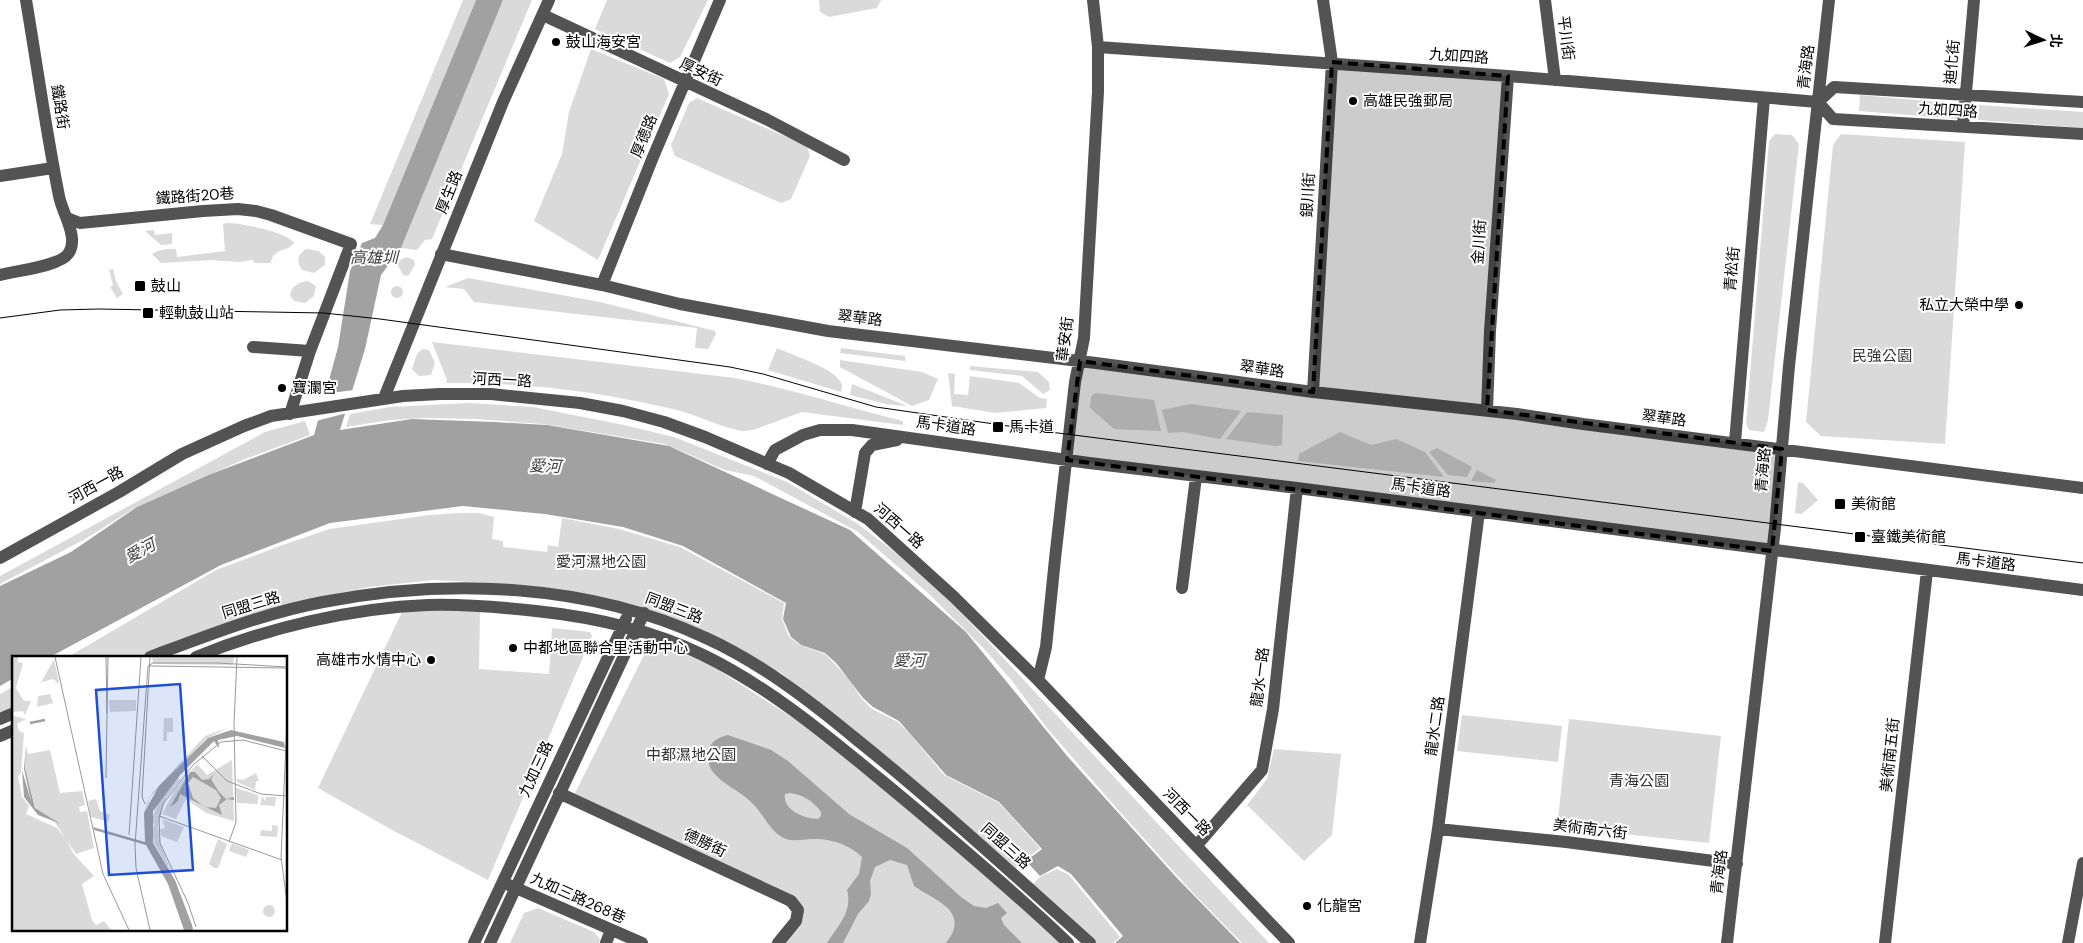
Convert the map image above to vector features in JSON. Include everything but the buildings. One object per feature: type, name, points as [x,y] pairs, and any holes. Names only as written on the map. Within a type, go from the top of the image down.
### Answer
[{"type":"street","name":"鐵路街","points":[[0,275],[60,261],[70,253],[72,245],[67,218],[60,206],[26,0]]},
{"type":"street","name":"厚生路","points":[[384,398],[503,102],[549,0]]},
{"type":"street","name":"厚德路","points":[[602,285],[684,83],[720,0]]},
{"type":"street","name":"華安街","points":[[1038,680],[1046,647],[1067,460],[1084,338],[1094,171],[1098,47],[1093,0]]},
{"type":"street","name":"銀川街","points":[[1313,392],[1332,62],[1323,0]]},
{"type":"street","name":"平川街","points":[[1545,0],[1555,80]]},
{"type":"street","name":"青海路","points":[[1728,943],[1772,551],[1829,0]]},
{"type":"street","name":"迪化街","points":[[1963,127],[1974,0]]},
{"type":"street","name":"厚安街","points":[[543,15],[684,83],[766,119],[844,160]]},
{"type":"street","name":"九如四路","points":[[1098,47],[1332,62],[1818,102],[1833,119],[2083,134]]},
{"type":"street","name":"金川街","points":[[1487,410],[1490,331],[1508,76]]},
{"type":"street","name":"九如四路","points":[[1818,102],[1834,87],[2083,102]]},
{"type":"street","name":"青松街","points":[[1734,442],[1764,98]]},
{"type":"street","points":[[0,176],[53,168]]},
{"type":"street","name":"鐵路街20巷","points":[[67,218],[80,222],[238,209],[270,215],[351,244],[310,351]]},
{"type":"street","name":"翠華路","points":[[441,254],[602,285],[680,304],[828,331],[1080,361],[1313,392],[1487,410],[2083,488]]},
{"type":"street","points":[[253,347],[310,351],[290,414]]},
{"type":"street","name":"河西一路","points":[[2,556],[119,492],[182,454],[271,416],[384,398],[440,394],[491,394],[546,398],[589,404],[679,427],[792,475],[868,519],[954,597],[1038,680],[1289,943]]},
{"type":"street","name":"馬卡道路","points":[[767,464],[775,450],[803,435],[820,430],[852,430],[1196,477],[1297,488],[2083,590]]},
{"type":"street","points":[[855,512],[863,459],[867,448],[879,443],[919,439]]},
{"type":"street","points":[[1182,588],[1196,477]]},
{"type":"street","name":"龍水一路","points":[[1197,846],[1262,770],[1273,709],[1297,488]]},
{"type":"street","name":"龍水二路","points":[[1420,943],[1438,829],[1479,512]]},
{"type":"street","name":"美術南五街","points":[[1885,943],[1927,571]]},
{"type":"street","name":"同盟三路","points":[[153,656],[280,613],[322,602],[398,590],[467,589],[520,592],[600,602],[644,613],[708,639],[759,668],[812,703],[917,787],[1090,943]]},
{"type":"street","points":[[398,590],[400,607]]},
{"type":"street","points":[[518,609],[520,592]]},
{"type":"street","name":"同盟三路","points":[[199,656],[292,626],[326,618],[400,607],[465,604],[518,609],[554,613],[636,630],[702,654],[749,680],[805,718],[1006,884],[1068,943]]},
{"type":"street","name":"九如三路","points":[[474,943],[630,610]]},
{"type":"street","name":"九如三路","points":[[490,943],[644,613]]},
{"type":"street","points":[[0,719],[12,714]]},
{"type":"street","points":[[0,736],[12,731]]},
{"type":"street","name":"德勝街","points":[[559,793],[791,901],[798,910],[796,920],[778,943]]},
{"type":"street","name":"美術南六街","points":[[1438,829],[1547,840],[1737,864]]},
{"type":"street","points":[[2068,943],[2083,862]]},
{"type":"street","name":"九如三路268巷","points":[[502,882],[642,943]]},
{"type":"street","points":[[606,943],[611,930]]},
{"type":"highlighted area","points":[[1332,62],[1508,76],[1487,410],[1782,449],[1772,551],[1067,460],[1080,361],[1313,392]]},
{"type":"green space","points":[[463,0],[476,0],[383,225],[370,224]]},
{"type":"green space","points":[[503,0],[532,0],[432,239],[425,240],[417,250],[401,248]]},
{"type":"green space","points":[[607,0],[708,0],[680,57],[670,63],[595,29]]},
{"type":"green space","points":[[819,0],[881,0],[877,8],[829,17],[820,12]]},
{"type":"green space","points":[[591,49],[664,79],[669,94],[598,260],[534,221],[562,154],[569,112]]},
{"type":"green space","points":[[1860,95],[1960,104],[1958,119],[1859,111]]},
{"type":"green space","points":[[697,98],[807,146],[810,156],[791,199],[781,203],[675,156],[671,145],[689,103]]},
{"type":"green space","points":[[1979,105],[2083,112],[2083,128],[1978,120]]},
{"type":"green space","points":[[1775,134],[1792,135],[1799,144],[1768,420],[1764,432],[1749,430],[1746,424],[1769,141]]},
{"type":"green space","name":"民強公園","points":[[1841,134],[1965,142],[1945,444],[1821,436],[1806,422],[1833,145]]},
{"type":"green space","points":[[223,224],[253,226],[274,232],[283,235],[294,243],[288,248],[277,252],[272,258],[271,263],[254,263],[253,260],[239,262],[210,260],[161,263],[152,254],[170,249],[176,249],[177,257],[225,251]]},
{"type":"green space","points":[[154,230],[155,235],[172,233],[172,244],[161,245],[145,231]]},
{"type":"green space","points":[[306,249],[319,251],[325,257],[325,265],[314,273],[302,270],[299,264],[298,258]]},
{"type":"green space","points":[[407,257],[414,260],[415,265],[409,275],[404,276],[397,264],[398,261]]},
{"type":"green space","points":[[113,269],[116,281],[123,294],[117,298],[110,287],[113,285],[109,270]]},
{"type":"green space","points":[[468,278],[600,302],[715,331],[716,334],[708,349],[695,348],[697,328],[474,302],[464,289],[445,287]]},
{"type":"green space","points":[[308,281],[316,286],[314,296],[305,303],[294,301],[290,296],[294,287]]},
{"type":"green space","points":[[399,286],[402,287],[402,297],[395,298],[392,297],[391,290],[392,287]]},
{"type":"green space","points":[[432,342],[735,378],[903,421],[903,425],[802,412],[753,430],[742,431],[724,427],[673,409],[617,397],[531,386],[446,383],[447,380]]},
{"type":"green space","points":[[777,348],[829,371],[841,382],[841,392],[768,370]]},
{"type":"green space","points":[[841,348],[905,356],[905,361],[840,353]]},
{"type":"green space","points":[[422,349],[429,350],[435,363],[431,375],[419,376],[412,369],[417,354]]},
{"type":"green space","points":[[840,360],[922,372],[938,379],[929,400],[912,406],[840,367]]},
{"type":"green space","points":[[970,366],[1038,372],[1049,382],[1050,390],[1043,394],[1022,376],[970,370]]},
{"type":"green space","points":[[948,373],[955,374],[954,394],[968,395],[970,376],[1019,383],[1040,398],[1047,399],[1046,408],[995,413],[952,406]]},
{"type":"green space","points":[[852,384],[905,406],[886,404],[850,395]]},
{"type":"green space","points":[[1095,393],[1154,400],[1161,431],[1114,429],[1090,408],[1091,397]]},
{"type":"green space","points":[[468,403],[533,407],[674,437],[787,482],[858,524],[896,553],[952,603],[1269,943],[1242,943],[1192,892],[1112,803],[1046,727],[1013,682],[985,650],[928,593],[858,532],[754,476],[725,470],[665,444],[543,424],[476,419],[426,418],[390,420],[346,427],[350,414],[390,407]]},
{"type":"green space","points":[[1191,404],[1241,411],[1220,439],[1183,432],[1168,433],[1162,410]]},
{"type":"green space","points":[[1247,412],[1283,415],[1282,445],[1275,446],[1226,439]]},
{"type":"green space","points":[[305,421],[310,435],[245,459],[135,508],[85,539],[0,584],[0,576],[265,432]]},
{"type":"green space","points":[[1340,432],[1371,445],[1396,439],[1425,452],[1444,477],[1298,461],[1299,454]]},
{"type":"green space","points":[[1437,448],[1472,467],[1467,477],[1448,475],[1429,452]]},
{"type":"green space","points":[[1477,470],[1496,480],[1494,483],[1471,481]]},
{"type":"green space","points":[[1798,482],[1803,483],[1818,500],[1802,514],[1795,513]]},
{"type":"green space","name":"愛河濕地公園","points":[[479,513],[494,517],[492,539],[503,541],[503,547],[547,552],[548,545],[558,547],[562,518],[619,529],[680,547],[784,603],[782,619],[789,637],[800,645],[825,654],[849,679],[861,698],[872,709],[898,722],[944,775],[999,803],[1040,848],[1016,868],[882,753],[781,673],[733,645],[546,589],[514,584],[433,580],[369,587],[315,598],[255,615],[145,656],[70,656],[216,570],[329,529],[430,515]]},
{"type":"green space","points":[[480,609],[479,669],[549,674],[552,628],[590,632],[592,636],[488,880],[394,831],[318,788],[402,612]]},
{"type":"green space","name":"中都濕地公園","points":[[651,641],[709,664],[796,720],[903,804],[1004,889],[1060,943],[778,943],[798,910],[574,795]]},
{"type":"green space","points":[[12,687],[12,709],[0,714],[0,694]]},
{"type":"green space","points":[[1462,715],[1562,726],[1558,762],[1457,751]]},
{"type":"green space","name":"青海公園","points":[[1569,719],[1721,736],[1709,843],[1557,827]]},
{"type":"green space","points":[[1274,749],[1341,754],[1332,835],[1304,861],[1247,805],[1267,779]]},
{"type":"green space","points":[[1057,869],[1069,875],[1120,937],[1113,943],[1094,943],[1033,884],[1040,877]]},
{"type":"green space","points":[[538,908],[594,932],[600,939],[599,943],[510,943],[524,913]]},
{"type":"water","name":"愛河","points":[[476,0],[503,0],[401,248],[381,275],[365,349],[340,430],[412,419],[494,422],[547,425],[669,446],[850,530],[966,632],[1068,757],[1176,877],[1240,943],[1115,943],[1123,936],[1071,874],[1058,866],[1040,876],[1026,861],[1042,849],[999,802],[946,775],[899,721],[873,707],[863,698],[837,664],[825,653],[801,645],[791,637],[783,619],[786,603],[683,546],[623,527],[545,514],[463,506],[330,523],[221,565],[52,656],[12,656],[12,679],[0,686],[0,586],[71,552],[137,507],[211,474],[314,435],[338,347],[350,271],[362,243],[375,238],[383,225]]},
{"type":"water","points":[[728,735],[771,750],[788,761],[849,814],[907,848],[961,897],[974,906],[986,908],[998,903],[1007,913],[1001,918],[1004,925],[1022,943],[946,943],[953,932],[955,923],[953,915],[940,902],[914,886],[907,865],[890,860],[875,867],[870,881],[871,894],[869,901],[858,914],[843,943],[827,943],[846,912],[848,905],[847,890],[859,874],[862,857],[852,849],[833,841],[819,839],[789,840],[780,836],[771,828],[752,803],[713,772],[709,764],[708,750],[714,741]],"holes":[[[785,794],[795,794],[804,797],[815,805],[821,812],[821,816],[818,819],[807,817],[791,809],[787,805]]]},
{"type":"pier","points":[[354,390],[347,413],[316,421],[323,394]]},
{"type":"tram line","points":[[0,318],[60,310],[98,309],[324,313],[380,319],[730,367],[763,374],[876,407],[1050,432],[2083,563]]},
{"type":"place","name":"鼓山海安宮","points":[[556,42]]},
{"type":"place","name":"高雄民強郵局","points":[[1353,101]]},
{"type":"place","name":"鼓山","points":[[140,286]]},
{"type":"place","name":"私立大榮中學","points":[[2019,305]]},
{"type":"place","name":"輕軌鼓山站","points":[[148,313]]},
{"type":"place","name":"寶瀾宮","points":[[282,388]]},
{"type":"place","name":"馬卡道","points":[[998,427]]},
{"type":"place","name":"美術館","points":[[1840,504]]},
{"type":"place","name":"臺鐵美術館","points":[[1860,537]]},
{"type":"place","name":"中都地區聯合里活動中心","points":[[513,648]]},
{"type":"place","name":"高雄市水情中心","points":[[431,660]]},
{"type":"place","name":"化龍宮","points":[[1307,906]]},
{"type":"water label","name":"高雄圳","points":[[374,257]]}]
